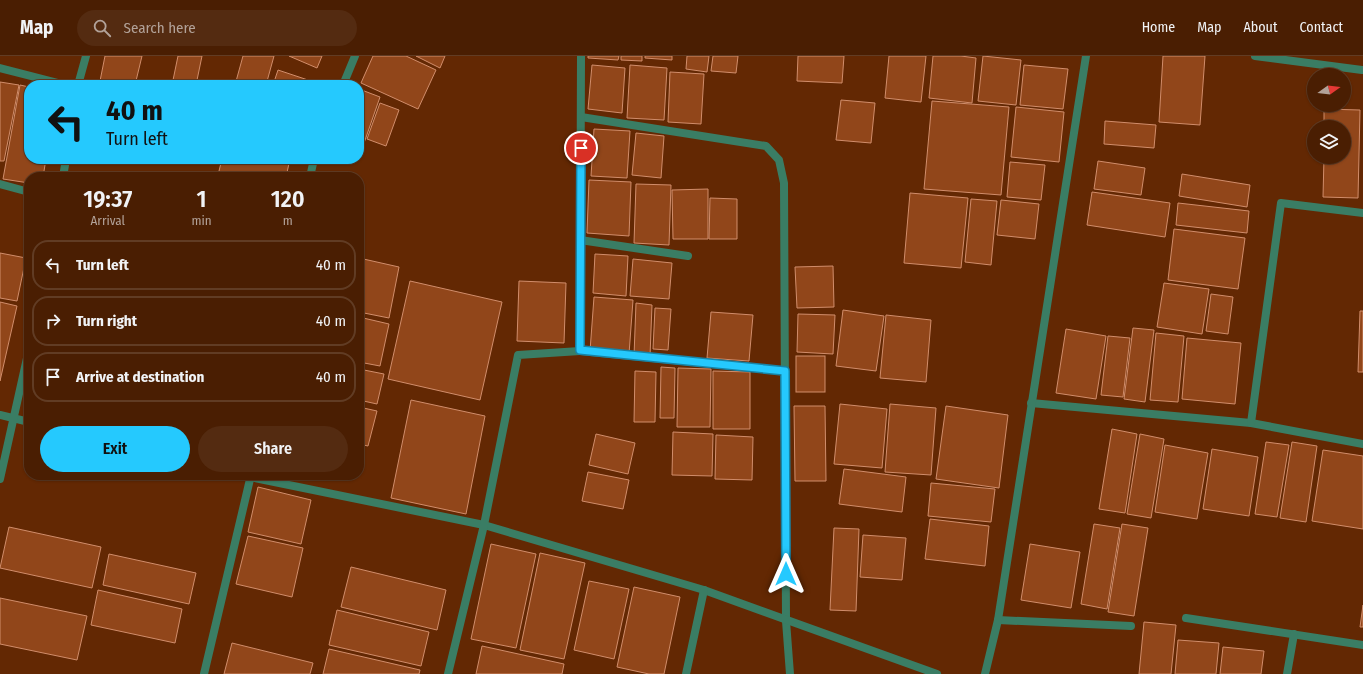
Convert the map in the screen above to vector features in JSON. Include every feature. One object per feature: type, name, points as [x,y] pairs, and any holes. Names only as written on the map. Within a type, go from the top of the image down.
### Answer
[{"type":"street","points":[[79,80],[86,56]]},
{"type":"street","points":[[345,80],[355,56]]},
{"type":"street","points":[[580,350],[581,56]]},
{"type":"street","points":[[985,674],[998,620],[1086,56]]},
{"type":"street","points":[[1255,56],[1362,70]]},
{"type":"street","points":[[0,68],[47,80]]},
{"type":"street","points":[[581,117],[766,146],[779,160],[784,183],[786,621],[790,674]]},
{"type":"street","points":[[0,184],[24,191]]},
{"type":"street","points":[[1252,423],[1281,203],[1363,213]]},
{"type":"street","points":[[580,240],[688,256]]},
{"type":"street","points":[[448,674],[484,525],[518,355],[580,350],[785,371]]},
{"type":"street","points":[[0,479],[24,372]]},
{"type":"street","points":[[1031,402],[1252,423],[1363,444]]},
{"type":"street","points":[[0,415],[24,421]]},
{"type":"street","points":[[204,674],[250,480]]},
{"type":"street","points":[[270,480],[484,525],[704,590],[786,621],[937,674]]},
{"type":"street","points":[[686,674],[704,590]]},
{"type":"street","points":[[1186,618],[1363,645]]},
{"type":"street","points":[[998,620],[1131,626]]},
{"type":"street","points":[[1287,674],[1294,634]]},
{"type":"building","points":[[105,56],[142,56],[136,80],[100,80]]},
{"type":"building","points":[[178,56],[202,56],[197,80],[173,80]]},
{"type":"building","points":[[243,56],[274,56],[267,80],[236,80]]},
{"type":"building","points":[[289,56],[322,56],[317,68]]},
{"type":"building","points":[[373,56],[406,56],[436,70],[418,109],[364,84],[364,80],[362,80]]},
{"type":"building","points":[[416,56],[445,56],[440,68]]},
{"type":"building","points":[[588,56],[619,56],[618,60],[588,58]]},
{"type":"building","points":[[621,56],[642,56],[642,61],[621,60]]},
{"type":"building","points":[[645,56],[672,56],[672,60],[645,58]]},
{"type":"building","points":[[687,56],[709,56],[707,72],[686,69]]},
{"type":"building","points":[[713,56],[738,56],[736,73],[711,71]]},
{"type":"building","points":[[798,56],[844,56],[842,83],[797,81]]},
{"type":"building","points":[[889,56],[926,56],[921,102],[885,98]]},
{"type":"building","points":[[933,56],[961,56],[976,58],[972,103],[929,98]]},
{"type":"building","points":[[983,56],[1021,60],[1016,105],[978,101]]},
{"type":"building","points":[[1163,56],[1205,56],[1200,125],[1159,122]]},
{"type":"building","points":[[592,65],[625,68],[622,113],[588,109]]},
{"type":"building","points":[[630,65],[667,68],[664,120],[627,118]]},
{"type":"building","points":[[1024,65],[1068,69],[1063,109],[1020,105]]},
{"type":"building","points":[[278,70],[308,80],[275,80]]},
{"type":"building","points":[[670,72],[704,74],[701,124],[668,122]]},
{"type":"building","points":[[0,82],[19,85],[4,161],[0,161]]},
{"type":"building","points":[[20,85],[24,86],[24,164],[45,164],[44,172],[24,172],[24,182],[3,179]]},
{"type":"building","points":[[364,91],[380,97],[364,143]]},
{"type":"building","points":[[841,100],[875,103],[871,143],[836,140]]},
{"type":"building","points":[[932,101],[1009,107],[1001,195],[924,189]]},
{"type":"building","points":[[380,103],[399,110],[386,146],[367,139]]},
{"type":"building","points":[[1016,107],[1064,112],[1059,162],[1011,157]]},
{"type":"building","points":[[1351,110],[1360,110],[1358,198],[1323,197],[1324,164],[1351,164],[1351,120],[1324,120],[1324,112],[1351,112]]},
{"type":"building","points":[[1105,121],[1156,125],[1154,148],[1104,144]]},
{"type":"building","points":[[594,129],[630,131],[627,178],[591,176]]},
{"type":"building","points":[[636,133],[664,136],[661,178],[632,175]]},
{"type":"building","points":[[1098,161],[1145,168],[1141,195],[1094,189]]},
{"type":"building","points":[[1010,162],[1045,165],[1041,200],[1007,197]]},
{"type":"building","points":[[221,164],[289,164],[287,172],[219,172]]},
{"type":"building","points":[[1182,174],[1250,185],[1247,207],[1179,196]]},
{"type":"building","points":[[589,180],[631,182],[629,236],[587,233]]},
{"type":"building","points":[[636,184],[671,185],[669,245],[634,243]]},
{"type":"building","points":[[708,189],[708,239],[673,239],[672,190]]},
{"type":"building","points":[[1092,192],[1170,203],[1165,237],[1087,225]]},
{"type":"building","points":[[910,193],[968,198],[961,268],[904,263]]},
{"type":"building","points":[[710,198],[737,199],[737,239],[709,239]]},
{"type":"building","points":[[971,199],[997,201],[991,265],[965,262]]},
{"type":"building","points":[[1001,200],[1039,204],[1035,239],[997,235]]},
{"type":"building","points":[[1178,203],[1249,211],[1247,233],[1176,225]]},
{"type":"building","points":[[1174,229],[1245,238],[1238,289],[1168,280]]},
{"type":"building","points":[[0,253],[24,258],[24,268],[17,301],[0,298]]},
{"type":"building","points":[[595,254],[628,256],[626,296],[593,293]]},
{"type":"building","points":[[364,259],[399,267],[389,318],[364,313]]},
{"type":"building","points":[[633,259],[672,263],[669,299],[630,296]]},
{"type":"building","points":[[833,266],[834,307],[797,308],[795,267]]},
{"type":"building","points":[[410,281],[502,302],[480,400],[388,379]]},
{"type":"building","points":[[519,281],[566,283],[564,343],[517,341]]},
{"type":"building","points":[[1164,283],[1209,289],[1202,334],[1157,327]]},
{"type":"building","points":[[1211,294],[1233,297],[1228,334],[1206,331]]},
{"type":"building","points":[[594,297],[633,300],[629,354],[590,351]]},
{"type":"building","points":[[0,302],[17,306],[0,381]]},
{"type":"building","points":[[636,303],[652,305],[650,356],[634,356]]},
{"type":"building","points":[[655,308],[671,309],[668,350],[653,349]]},
{"type":"building","points":[[843,310],[884,316],[876,371],[836,366]]},
{"type":"building","points":[[1360,311],[1363,311],[1363,372],[1358,372]]},
{"type":"building","points":[[711,312],[753,315],[749,361],[707,358]]},
{"type":"building","points":[[798,314],[835,315],[833,354],[797,352]]},
{"type":"building","points":[[886,315],[931,320],[926,382],[880,378]]},
{"type":"building","points":[[364,318],[389,324],[380,366],[364,363]]},
{"type":"building","points":[[1133,328],[1154,330],[1145,402],[1124,399]]},
{"type":"building","points":[[1066,329],[1106,336],[1096,399],[1056,393]]},
{"type":"building","points":[[1156,333],[1184,336],[1178,402],[1150,400]]},
{"type":"building","points":[[1108,336],[1130,338],[1123,397],[1101,395]]},
{"type":"building","points":[[1187,338],[1241,343],[1235,404],[1182,399]]},
{"type":"building","points":[[796,356],[825,356],[825,392],[796,392]]},
{"type":"building","points":[[661,367],[675,368],[674,418],[660,418]]},
{"type":"building","points":[[678,368],[711,369],[710,427],[677,427]]},
{"type":"building","points":[[364,370],[384,374],[377,404],[364,401]]},
{"type":"building","points":[[635,371],[656,372],[655,422],[634,422]]},
{"type":"building","points":[[713,371],[750,372],[750,429],[713,429]]},
{"type":"building","points":[[411,400],[485,416],[466,514],[391,498]]},
{"type":"building","points":[[840,404],[887,409],[882,468],[834,464]]},
{"type":"building","points":[[890,404],[936,408],[931,475],[885,472]]},
{"type":"building","points":[[794,406],[825,406],[826,481],[795,481]]},
{"type":"building","points":[[946,406],[1008,415],[999,488],[936,479]]},
{"type":"building","points":[[364,408],[377,411],[368,446],[364,445]]},
{"type":"building","points":[[1112,429],[1137,434],[1125,513],[1099,509]]},
{"type":"building","points":[[673,432],[713,434],[712,476],[672,475]]},
{"type":"building","points":[[596,434],[635,443],[628,474],[589,465]]},
{"type":"building","points":[[1140,434],[1164,439],[1151,518],[1127,514]]},
{"type":"building","points":[[716,435],[753,437],[752,480],[715,479]]},
{"type":"building","points":[[1266,442],[1289,445],[1277,517],[1255,514]]},
{"type":"building","points":[[1292,442],[1317,446],[1306,522],[1280,518]]},
{"type":"building","points":[[1165,445],[1208,453],[1197,519],[1155,512]]},
{"type":"building","points":[[1212,449],[1258,457],[1249,516],[1203,509]]},
{"type":"building","points":[[1323,450],[1363,456],[1363,529],[1312,521]]},
{"type":"building","points":[[844,469],[906,477],[902,512],[839,504]]},
{"type":"building","points":[[588,472],[629,480],[623,509],[582,501]]},
{"type":"building","points":[[931,483],[995,489],[991,522],[928,516]]},
{"type":"building","points":[[258,487],[311,500],[301,544],[248,532]]},
{"type":"building","points":[[930,519],[989,526],[985,566],[925,559]]},
{"type":"building","points":[[1094,524],[1120,528],[1107,609],[1081,604]]},
{"type":"building","points":[[1122,524],[1148,528],[1134,616],[1108,612]]},
{"type":"building","points":[[9,527],[101,547],[92,588],[0,568]]},
{"type":"building","points":[[834,528],[859,529],[856,611],[830,610]]},
{"type":"building","points":[[863,535],[906,538],[902,580],[860,577]]},
{"type":"building","points":[[248,536],[303,548],[292,597],[236,584]]},
{"type":"building","points":[[491,544],[536,554],[516,648],[471,639]]},
{"type":"building","points":[[1030,544],[1080,552],[1071,608],[1021,600]]},
{"type":"building","points":[[540,553],[585,563],[564,659],[520,650]]},
{"type":"building","points":[[109,554],[196,573],[189,604],[103,585]]},
{"type":"building","points":[[351,567],[446,590],[437,630],[341,607]]},
{"type":"building","points":[[589,581],[629,589],[614,659],[574,650]]},
{"type":"building","points":[[634,587],[680,597],[664,674],[649,674],[617,667]]},
{"type":"building","points":[[98,590],[182,609],[175,643],[91,625]]},
{"type":"building","points":[[0,598],[87,616],[77,660],[0,644]]},
{"type":"building","points":[[1363,605],[1363,627],[1360,627]]},
{"type":"building","points":[[337,610],[429,632],[421,666],[329,645]]},
{"type":"building","points":[[1144,622],[1176,625],[1171,674],[1139,674]]},
{"type":"building","points":[[1178,640],[1219,643],[1216,674],[1175,674]]},
{"type":"building","points":[[232,643],[313,663],[310,674],[224,674]]},
{"type":"building","points":[[482,646],[564,664],[562,674],[476,674]]},
{"type":"building","points":[[1223,647],[1264,651],[1261,674],[1220,674]]},
{"type":"building","points":[[329,649],[420,670],[419,674],[323,674]]},
{"type":"route","points":[[581,148],[580,350],[785,371],[786,574]]}]
